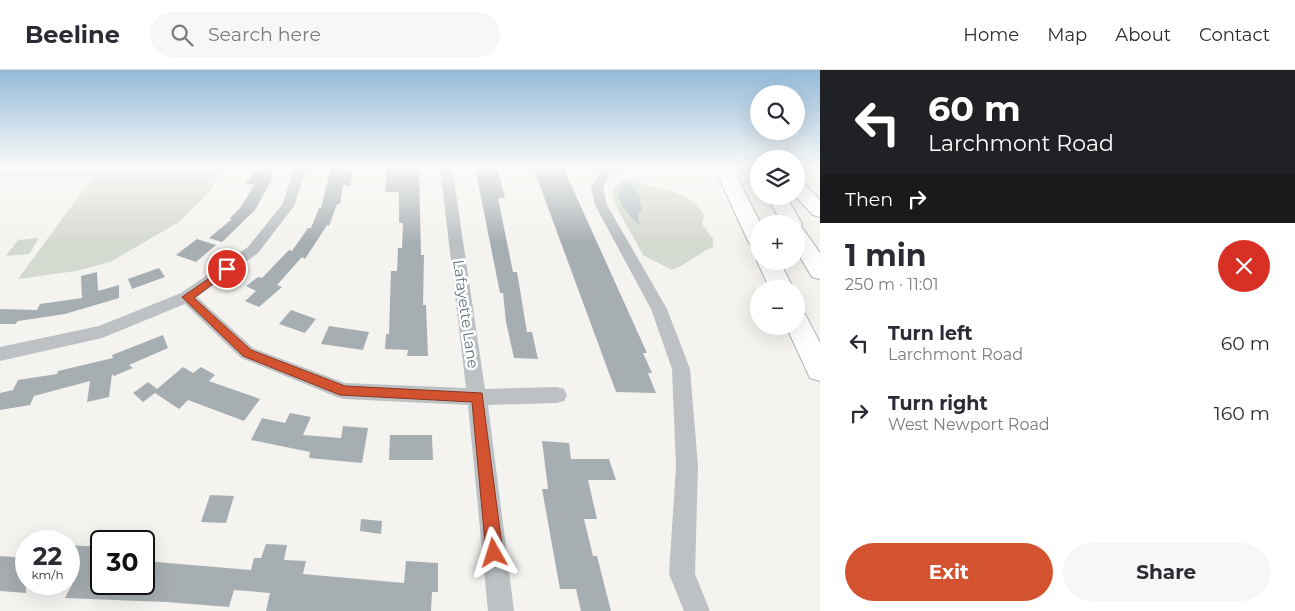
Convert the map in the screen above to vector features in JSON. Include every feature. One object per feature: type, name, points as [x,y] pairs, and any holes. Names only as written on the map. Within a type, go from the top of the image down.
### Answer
[{"type":"highway","points":[[735,192],[750,222]]},
{"type":"highway","points":[[805,196],[820,211]]},
{"type":"highway","points":[[805,246],[820,272]]},
{"type":"highway","points":[[803,335],[820,370]]},
{"type":"street","points":[[0,354],[102,332],[187,297],[253,250],[288,206],[293,192]]},
{"type":"street","name":"Lafayette Lane","points":[[449,192],[477,397],[501,611]]},
{"type":"street","points":[[598,192],[601,204],[659,309],[681,369],[687,466],[682,574],[697,611]]},
{"type":"street","points":[[187,297],[247,353],[344,392],[477,397],[557,395]]},
{"type":"shaded area","points":[[82,192],[209,192],[179,222],[110,262],[76,271],[18,279]]},
{"type":"shaded area","points":[[612,192],[673,192],[680,194],[693,202],[704,215],[702,224],[713,239],[713,247],[672,270],[643,255],[616,206]]},
{"type":"shaded area","points":[[619,192],[637,192],[643,210],[637,214],[640,225],[630,216],[619,197]]},
{"type":"shaded area","points":[[39,238],[29,254],[6,256],[18,240]]},
{"type":"building","points":[[250,192],[265,192],[255,210],[222,242],[209,238],[232,219],[229,219],[241,207]]},
{"type":"building","points":[[325,192],[342,192],[340,204],[337,204],[329,226],[327,225],[305,259],[302,257],[277,285],[282,287],[259,307],[245,301],[256,291],[246,286],[258,277],[262,278],[289,250],[292,251],[308,228],[311,228],[319,208],[321,208]]},
{"type":"building","points":[[399,192],[420,192],[421,255],[424,255],[423,305],[426,305],[428,356],[407,356],[408,350],[385,349],[386,334],[389,334],[391,271],[397,271],[398,248],[402,248],[403,223],[399,223]]},
{"type":"building","points":[[480,192],[504,192],[505,198],[498,198],[513,272],[517,272],[527,332],[532,332],[538,359],[514,358],[506,322],[503,293],[500,293]]},
{"type":"building","points":[[542,192],[574,192],[647,353],[643,353],[652,373],[648,373],[656,393],[616,392]]},
{"type":"building","points":[[197,239],[216,245],[196,262],[176,255]]},
{"type":"building","points":[[159,268],[165,277],[132,289],[128,279]]},
{"type":"building","points":[[97,272],[98,291],[119,285],[119,298],[65,314],[18,321],[15,324],[0,324],[0,309],[37,310],[40,304],[82,298],[81,276]]},
{"type":"building","points":[[291,310],[316,319],[305,333],[279,324]]},
{"type":"building","points":[[329,326],[369,332],[363,350],[321,344]]},
{"type":"building","points":[[163,335],[168,348],[129,365],[133,368],[114,376],[112,374],[109,397],[87,402],[90,381],[34,396],[30,405],[0,410],[0,393],[13,390],[18,380],[57,374],[58,371],[113,358],[112,355]]},
{"type":"building","points":[[183,367],[193,373],[201,367],[215,375],[209,381],[260,399],[244,421],[188,400],[179,409],[155,393],[143,402],[133,393],[148,382],[157,389]]},
{"type":"building","points":[[290,413],[311,417],[303,435],[341,438],[343,426],[368,428],[362,463],[309,458],[310,452],[251,440],[262,418],[285,423]]},
{"type":"building","points":[[390,435],[432,435],[433,460],[389,460]]},
{"type":"building","points":[[542,441],[569,443],[571,459],[609,459],[616,480],[588,480],[597,519],[584,519],[593,556],[597,556],[611,611],[581,611],[576,589],[560,589],[542,489],[548,489]]},
{"type":"building","points":[[210,495],[234,496],[226,523],[201,522]]},
{"type":"building","points":[[361,519],[382,521],[381,534],[360,531]]},
{"type":"building","points":[[266,544],[287,545],[284,560],[306,561],[303,574],[404,583],[406,561],[438,563],[438,592],[432,592],[431,611],[266,611],[270,593],[234,590],[229,607],[166,602],[65,598],[67,595],[80,595],[80,546],[90,546],[90,595],[155,595],[155,562],[251,570],[254,558],[261,558]]},
{"type":"building","points":[[0,556],[15,557],[15,592],[0,591]]},
{"type":"route","points":[[227,269],[187,297],[247,353],[344,392],[477,397],[494,553]]}]
